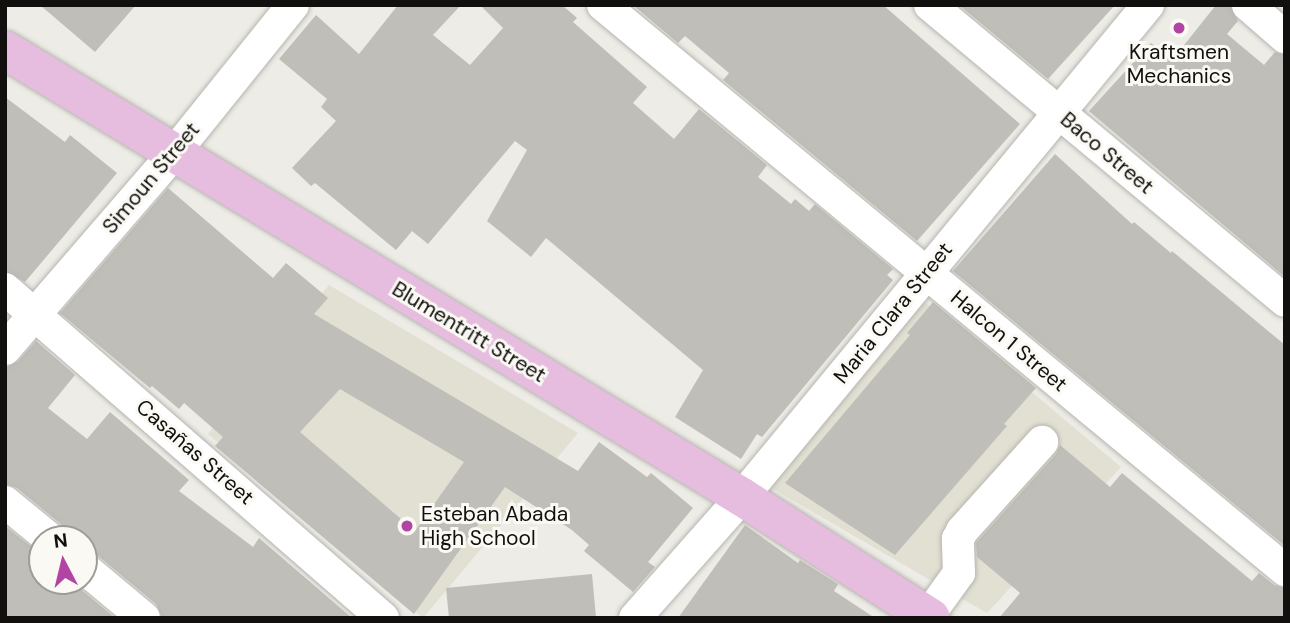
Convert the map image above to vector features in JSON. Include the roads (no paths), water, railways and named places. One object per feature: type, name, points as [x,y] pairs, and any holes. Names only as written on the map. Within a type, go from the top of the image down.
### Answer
[{"type":"main road","name":"Blumentritt Street","points":[[5,50],[742,497],[929,617]]},
{"type":"street","name":"Simoun Street","points":[[5,349],[174,153],[293,5]]},
{"type":"street","name":"Halcon 1 Street","points":[[603,5],[1285,570]]},
{"type":"street","name":"Baco Street","points":[[930,5],[1285,301]]},
{"type":"street","name":"Maria Clara Street","points":[[635,618],[742,497],[1148,5]]},
{"type":"street","points":[[1248,5],[1285,37]]},
{"type":"street","name":"Casañas Street","points":[[5,289],[35,312],[383,618]]},
{"type":"street","points":[[929,617],[959,573],[958,539],[962,531],[1042,442]]},
{"type":"street","points":[[5,502],[33,525]]},
{"type":"street","points":[[98,580],[144,618]]},
{"type":"place","name":"Kraftsmen Mechanics","points":[[1179,28]]},
{"type":"place","name":"Esteban Abada High School","points":[[407,526]]}]
